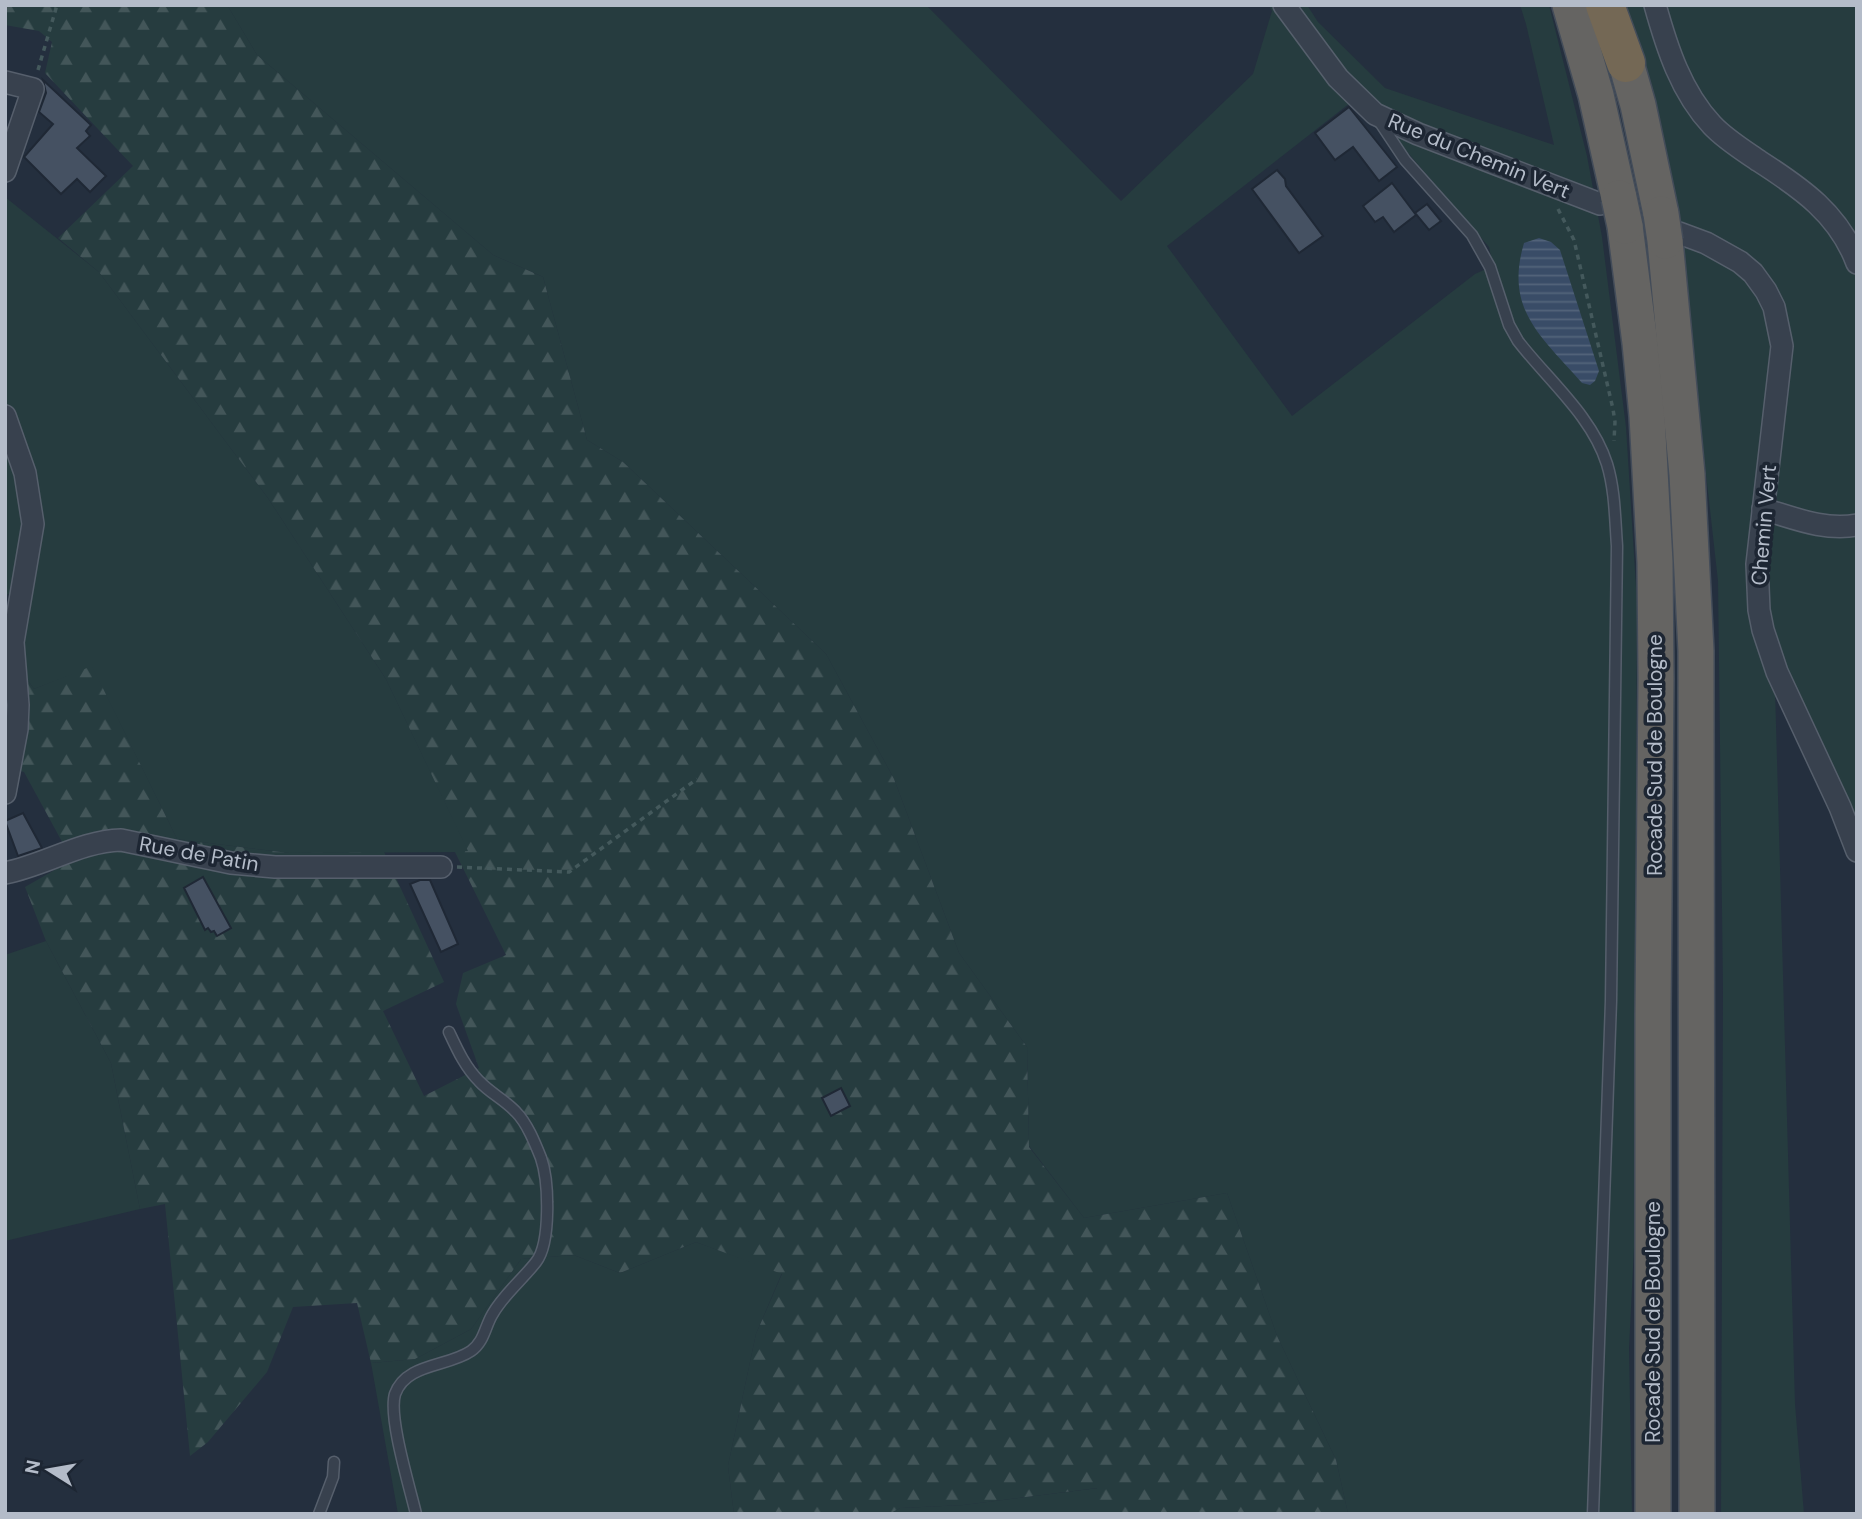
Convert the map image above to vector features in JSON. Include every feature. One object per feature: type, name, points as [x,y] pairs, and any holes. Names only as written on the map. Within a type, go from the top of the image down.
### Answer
[{"type":"highway","name":"Rocade Sud de Boulogne","points":[[1570,5],[1596,95],[1647,416],[1655,562],[1656,693],[1653,1514]]},
{"type":"highway","points":[[1605,5],[1626,63]]},
{"type":"highway","name":"Rocade Sud de Boulogne","points":[[1626,63],[1668,229],[1687,474],[1696,651],[1697,1514]]},
{"type":"street","name":"Rue du Chemin Vert","points":[[1284,5],[1338,78],[1375,114],[1418,134],[1614,209]]},
{"type":"street","points":[[1655,5],[1676,70],[1699,110],[1729,140],[1795,183],[1816,201],[1838,226],[1857,263]]},
{"type":"street","points":[[5,82],[33,89],[5,171]]},
{"type":"street","name":"Chemin Vert","points":[[1668,229],[1706,243],[1740,262],[1760,282],[1774,307],[1782,346],[1757,587],[1763,630],[1777,672],[1840,807],[1857,851]]},
{"type":"street","points":[[5,416],[26,473],[33,524],[13,642],[18,705],[17,729],[5,793]]},
{"type":"street","points":[[1763,509],[1824,527],[1857,526]]},
{"type":"street","name":"Rue de Patin","points":[[5,873],[27,869],[91,843],[121,840],[231,863],[275,867],[441,867]]},
{"type":"lane","points":[[1375,114],[1405,160],[1472,235],[1490,267],[1509,325],[1524,349],[1593,434],[1608,467],[1617,546],[1613,892],[1593,1514]]},
{"type":"lane","points":[[416,1514],[394,1419],[394,1396],[411,1374],[471,1351],[482,1339],[492,1314],[539,1259],[546,1237],[547,1197],[542,1161],[530,1133],[517,1113],[471,1071],[449,1031]]},
{"type":"lane","points":[[319,1514],[333,1477],[334,1462]]},
{"type":"path","points":[[33,89],[58,5]]},
{"type":"path","points":[[1545,182],[1574,240],[1613,409],[1614,439],[1608,467]]},
{"type":"path","points":[[441,867],[569,873],[696,779]]},
{"type":"green space","points":[[5,5],[227,5],[257,55],[493,255],[543,277],[587,440],[623,462],[826,654],[894,779],[959,953],[1027,1047],[1029,1147],[1084,1218],[1227,1193],[1277,1336],[1336,1460],[1348,1514],[1098,1514],[1097,1488],[963,1505],[900,1508],[889,1514],[734,1514],[728,1466],[756,1334],[782,1274],[696,1242],[620,1273],[574,1255],[521,1259],[471,1329],[415,1359],[371,1363],[357,1303],[293,1307],[267,1372],[208,1442],[190,1456],[165,1204],[140,1209],[111,1063],[46,941],[25,887],[72,860],[24,772],[5,766],[5,650],[34,689],[92,666],[177,839],[289,853],[384,852],[444,982],[383,1011],[424,1096],[479,1068],[456,1004],[463,973],[506,955],[455,852],[468,851],[386,679],[268,498],[99,272],[58,238],[133,166],[45,73],[52,42],[39,31],[5,25]]},
{"type":"green space","points":[[227,5],[926,5],[1121,201],[1253,74],[1272,11],[1269,5],[1307,5],[1318,22],[1385,88],[1554,145],[1520,5],[1549,5],[1587,156],[1602,237],[1626,427],[1637,603],[1634,1248],[1629,1348],[1632,1514],[1348,1514],[1336,1460],[1277,1336],[1227,1193],[1084,1218],[1029,1146],[1027,1047],[959,953],[894,779],[826,654],[623,462],[587,440],[543,277],[493,255],[257,55]],"holes":[[[1359,96],[1489,247],[1493,266],[1475,274],[1292,416],[1167,246]]]},
{"type":"green space","points":[[1624,5],[1857,5],[1857,868],[1833,806],[1775,689],[1795,1404],[1804,1514],[1721,1514],[1723,990],[1718,581],[1674,188],[1658,114]]},
{"type":"green space","points":[[5,197],[99,272],[268,498],[386,679],[469,852],[289,853],[177,839],[92,667],[34,689],[5,650],[9,594],[5,595]]},
{"type":"green space","points":[[46,941],[111,1063],[140,1209],[5,1241],[5,955]]},
{"type":"green space","points":[[696,1242],[782,1273],[756,1334],[728,1466],[734,1514],[398,1514],[371,1363],[415,1359],[471,1329],[521,1259],[574,1255],[620,1273]]},
{"type":"green space","points":[[1098,1488],[1098,1514],[889,1514],[900,1508],[963,1505]]},
{"type":"water","points":[[1539,238],[1551,242],[1560,250],[1599,371],[1590,385],[1582,383],[1553,351],[1523,305],[1519,287],[1519,266],[1524,243]]},
{"type":"building","points":[[43,80],[91,125],[86,131],[90,136],[77,148],[106,176],[90,192],[77,179],[61,194],[24,157],[53,124],[39,112],[46,93]]},
{"type":"building","points":[[1349,107],[1397,167],[1379,181],[1353,147],[1335,160],[1315,133]]},
{"type":"building","points":[[1277,170],[1323,236],[1299,253],[1252,189]]},
{"type":"building","points":[[1392,183],[1416,215],[1394,232],[1383,217],[1375,222],[1363,206]]},
{"type":"building","points":[[1427,204],[1441,221],[1429,230],[1415,213]]},
{"type":"building","points":[[23,813],[42,848],[18,856],[5,821]]},
{"type":"building","points":[[203,877],[231,928],[217,936],[208,928],[205,930],[184,888]]},
{"type":"building","points":[[430,880],[458,944],[441,952],[410,884]]},
{"type":"building","points":[[841,1088],[850,1106],[831,1116],[822,1098]]}]
